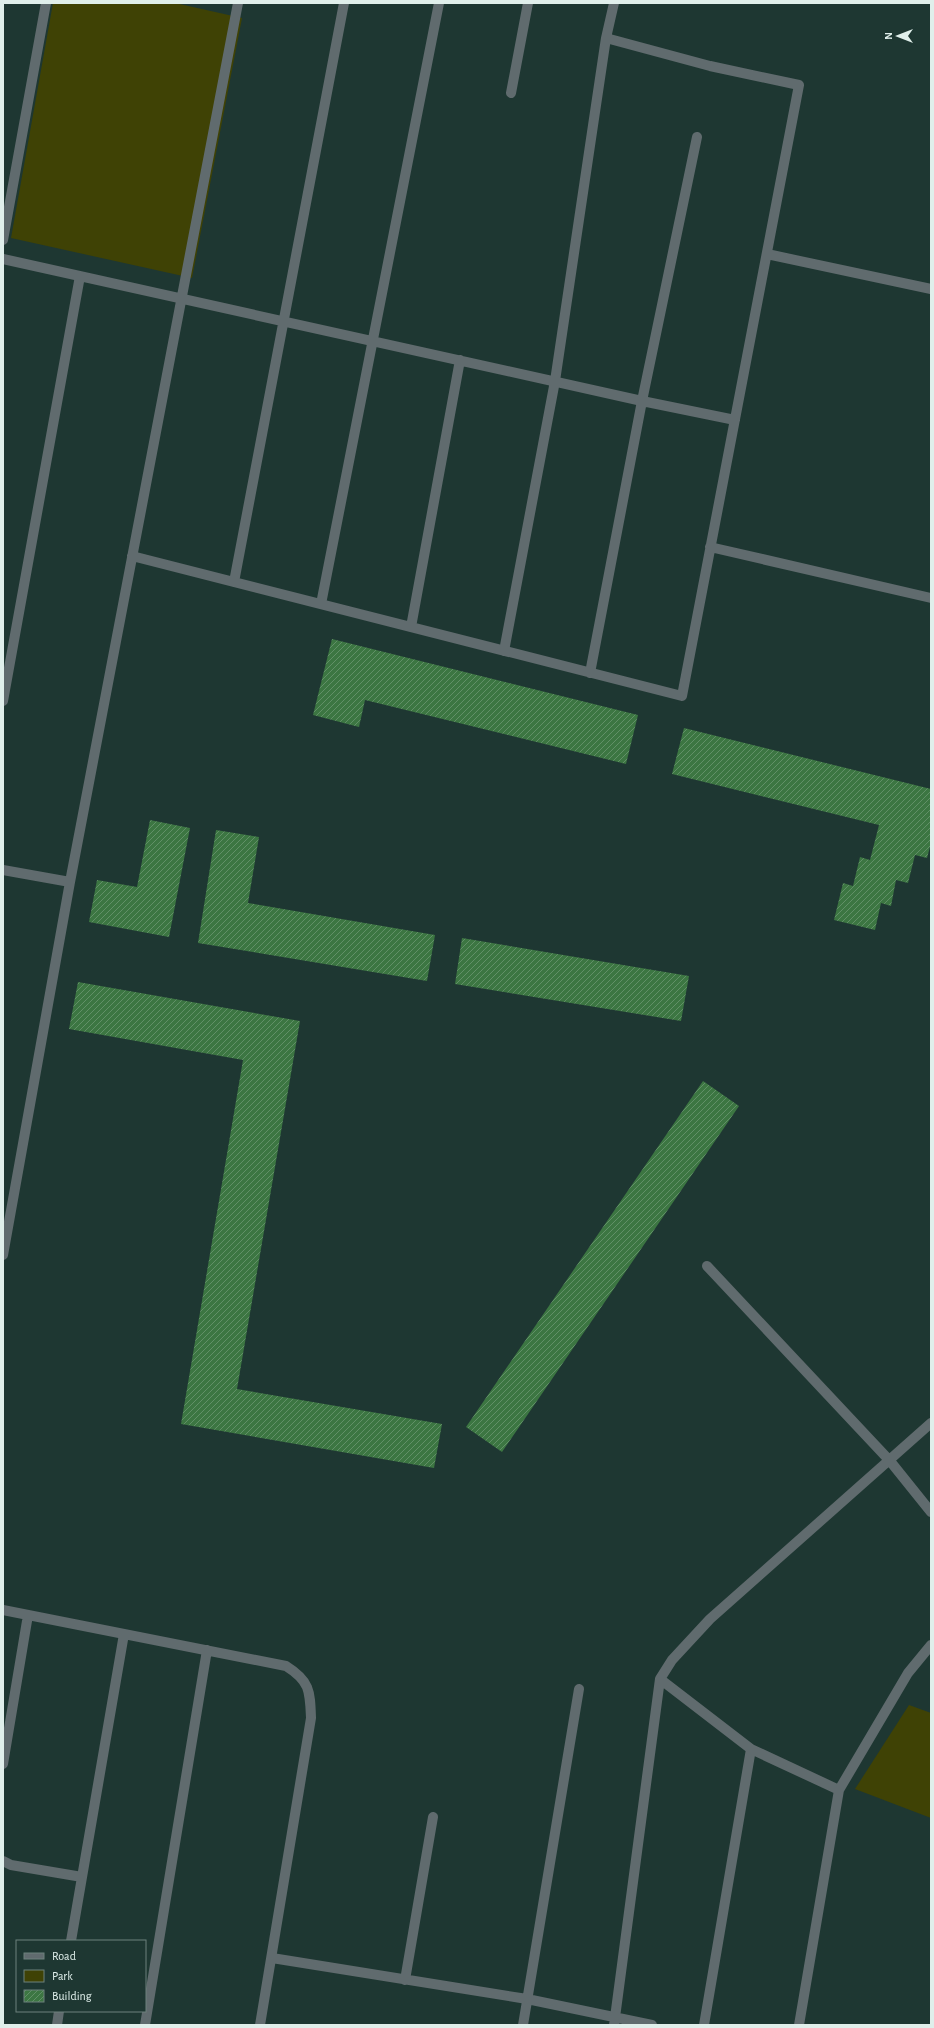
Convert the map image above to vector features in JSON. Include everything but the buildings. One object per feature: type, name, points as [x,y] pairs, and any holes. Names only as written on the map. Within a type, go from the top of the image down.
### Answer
[{"type":"street","points":[[3,240],[46,3]]},
{"type":"street","points":[[3,1255],[70,882],[238,3]]},
{"type":"street","points":[[234,582],[344,3]]},
{"type":"street","points":[[320,604],[439,3]]},
{"type":"street","points":[[511,93],[528,3]]},
{"type":"street","points":[[504,650],[555,381],[606,38],[614,3]]},
{"type":"street","points":[[132,556],[682,696],[799,85],[710,66],[606,38]]},
{"type":"street","points":[[590,673],[642,401],[697,137]]},
{"type":"street","points":[[767,254],[931,289]]},
{"type":"street","points":[[3,259],[642,401],[735,420]]},
{"type":"street","points":[[3,700],[80,276]]},
{"type":"street","points":[[411,627],[460,360]]},
{"type":"street","points":[[710,546],[931,598]]},
{"type":"street","points":[[3,870],[70,882]]},
{"type":"street","points":[[707,1266],[890,1460],[931,1512]]},
{"type":"street","points":[[614,2021],[660,1679],[672,1660],[710,1619],[931,1423]]},
{"type":"street","points":[[3,1610],[286,1666],[301,1676],[310,1694],[311,1718],[260,2025]]},
{"type":"street","points":[[3,1764],[28,1615]]},
{"type":"street","points":[[71,1940],[124,1634]]},
{"type":"street","points":[[799,2025],[839,1790],[908,1673],[931,1645]]},
{"type":"street","points":[[145,2025],[207,1650]]},
{"type":"street","points":[[660,1679],[751,1749],[839,1790]]},
{"type":"street","points":[[522,2025],[579,1689]]},
{"type":"street","points":[[704,2025],[751,1749]]},
{"type":"street","points":[[405,1980],[433,1817]]},
{"type":"street","points":[[3,1862],[11,1865],[82,1877]]},
{"type":"street","points":[[272,1958],[527,1999],[614,2021],[652,2025]]},
{"type":"street","points":[[57,2025],[59,2012]]},
{"type":"green space","points":[[53,3],[175,3],[242,18],[192,278],[11,238]]},
{"type":"green space","points":[[909,1705],[931,1713],[931,1818],[855,1789]]}]
